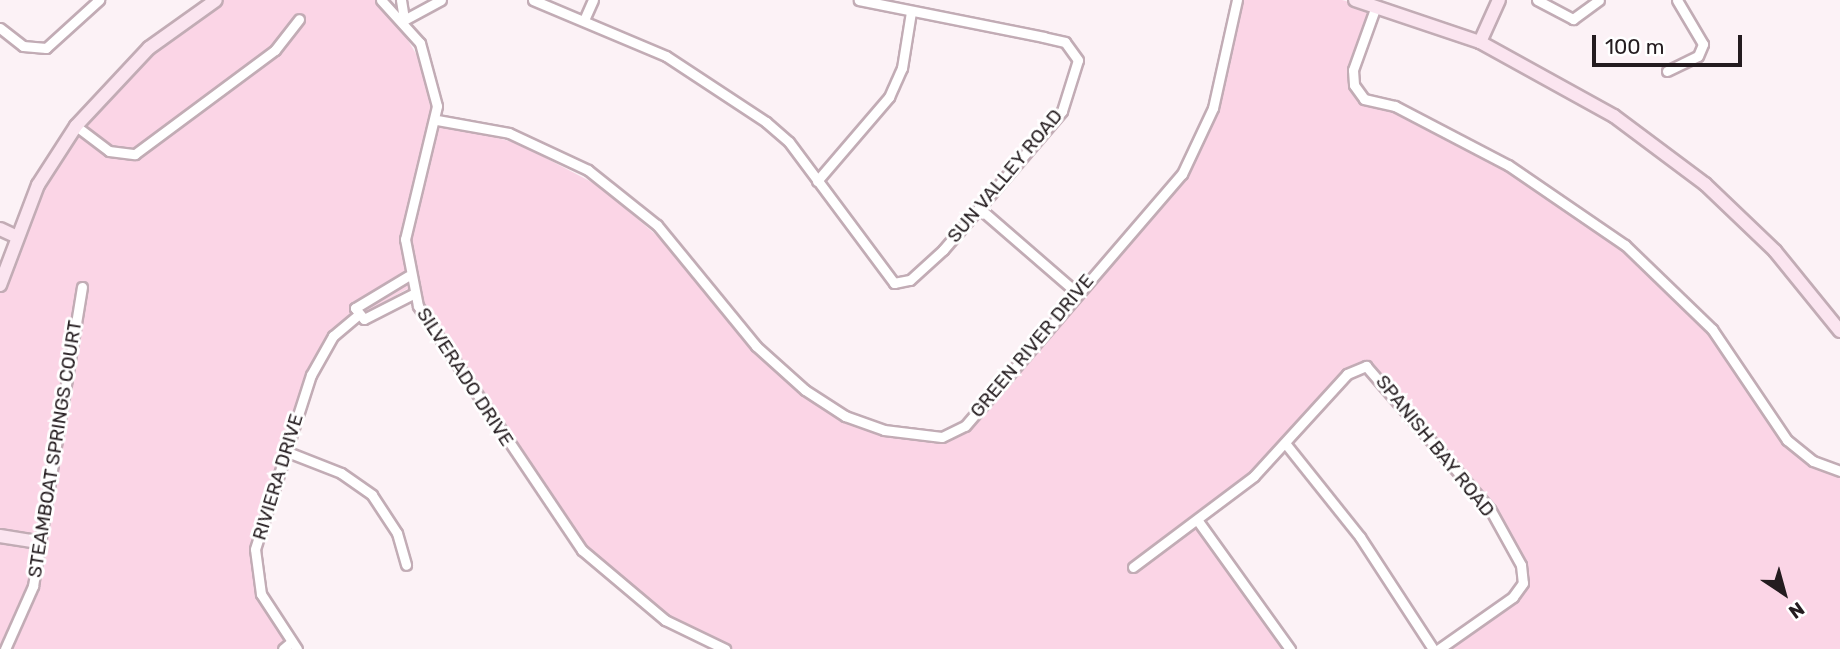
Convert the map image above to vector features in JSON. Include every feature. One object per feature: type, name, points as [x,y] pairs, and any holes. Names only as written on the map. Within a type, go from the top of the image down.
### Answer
[{"type":"street","points":[[0,28],[23,46],[46,48],[99,0]]},
{"type":"street","points":[[0,285],[15,236],[38,185],[76,126],[149,48],[216,0]]},
{"type":"street","name":"SILVERADO DRIVE","points":[[381,0],[404,20]]},
{"type":"street","name":"SILVERADO DRIVE","points":[[401,0],[404,20],[430,70],[437,121],[407,225],[408,276],[413,294],[582,550],[665,620],[721,648]]},
{"type":"street","points":[[404,20],[441,0]]},
{"type":"street","points":[[533,0],[666,56],[766,122],[817,181],[889,97],[902,68],[911,12],[859,0]]},
{"type":"street","points":[[583,20],[593,0]]},
{"type":"street","name":"GREEN RIVER DRIVE","points":[[437,121],[509,133],[601,179],[657,225],[776,365],[845,416],[884,430],[936,437],[960,430],[1190,161],[1213,108],[1237,0]]},
{"type":"street","points":[[1355,0],[1480,42],[1614,116],[1705,184],[1775,251],[1840,331]]},
{"type":"street","points":[[1480,42],[1499,0]]},
{"type":"street","points":[[1537,0],[1573,19],[1599,0]]},
{"type":"street","points":[[1667,71],[1698,56],[1703,44],[1677,0]]},
{"type":"street","points":[[1376,6],[1353,70],[1357,91],[1518,171],[1630,249],[1712,329],[1787,440],[1813,461],[1840,471]]},
{"type":"street","name":"SUN VALLEY ROAD","points":[[817,181],[888,283],[903,282],[943,250],[1062,111],[1072,91],[1073,53],[1044,37],[911,12]]},
{"type":"street","points":[[76,126],[109,151],[135,154],[275,50],[299,19]]},
{"type":"street","points":[[979,208],[1077,293]]},
{"type":"street","points":[[0,229],[15,236]]},
{"type":"street","name":"RIVIERA DRIVE","points":[[294,646],[261,594],[255,549],[285,451],[320,356],[359,314],[355,308],[408,276]]},
{"type":"street","name":"STEAMBOAT SPRINGS COURT","points":[[5,649],[33,586],[82,287]]},
{"type":"street","points":[[359,314],[364,319],[413,294]]},
{"type":"street","name":"SPANISH BAY ROAD","points":[[1133,567],[1198,521],[1285,443],[1347,374],[1366,366],[1490,509],[1521,565],[1523,583],[1513,597],[1439,649]]},
{"type":"street","points":[[1285,443],[1360,537],[1433,649]]},
{"type":"street","points":[[285,451],[341,473],[372,495],[397,533],[406,565]]},
{"type":"street","points":[[1198,521],[1290,649]]},
{"type":"street","points":[[0,536],[39,542]]},
{"type":"street","points":[[283,649],[294,646]]},
{"type":"shaded area","points":[[215,0],[384,0],[425,69],[432,121],[517,143],[601,187],[672,249],[792,387],[851,421],[917,437],[954,431],[1179,172],[1205,121],[1233,0],[1342,0],[1371,8],[1351,73],[1355,89],[1496,163],[1638,262],[1718,345],[1782,442],[1805,462],[1840,474],[1840,649],[1436,649],[1509,596],[1519,582],[1517,565],[1489,512],[1364,370],[1341,374],[1253,471],[1195,520],[1286,649],[714,649],[637,604],[572,544],[407,289],[345,324],[304,396],[257,521],[251,554],[255,590],[291,649],[0,649],[0,284],[24,215],[103,94]]}]
